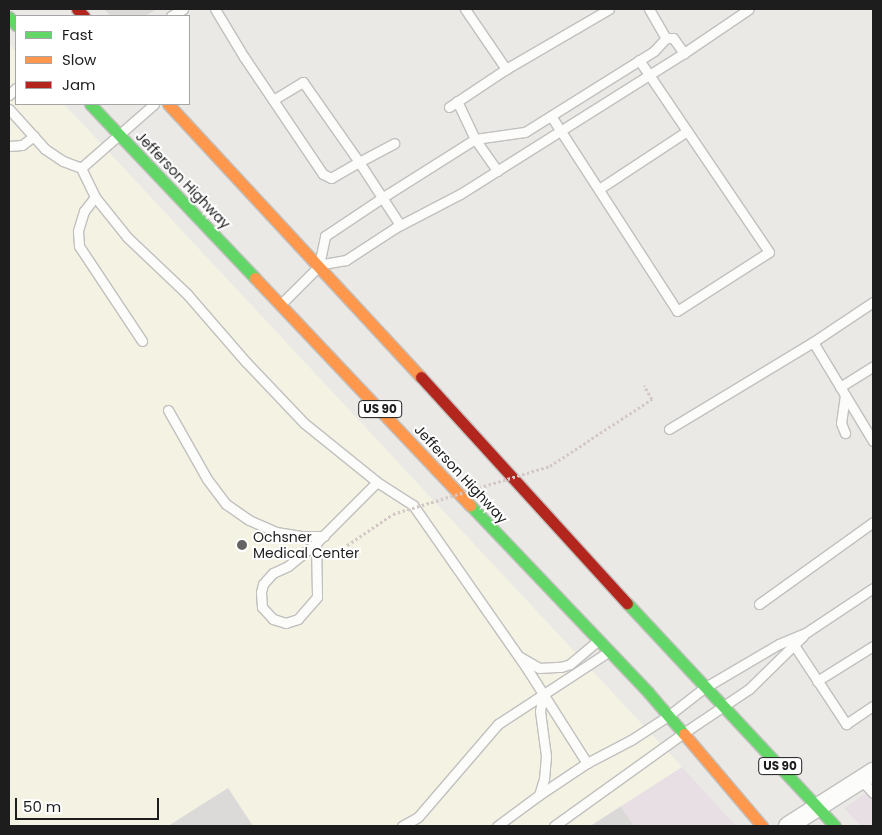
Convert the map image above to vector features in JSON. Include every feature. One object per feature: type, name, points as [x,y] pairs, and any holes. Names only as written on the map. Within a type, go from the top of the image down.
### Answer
[{"type":"main road","name":"Jefferson Highway","points":[[91,105],[610,651],[762,826]]},
{"type":"main road","name":"US 90","points":[[169,105],[320,265],[704,688],[725,706],[835,826]]},
{"type":"street","points":[[788,826],[867,776]]},
{"type":"lane","points":[[172,15],[183,9]]},
{"type":"lane","points":[[215,9],[323,174],[331,178],[394,143]]},
{"type":"lane","points":[[465,9],[506,69]]},
{"type":"lane","points":[[449,107],[506,69],[608,9]]},
{"type":"lane","points":[[648,9],[666,38]]},
{"type":"lane","points":[[320,265],[346,260],[367,244],[460,194],[684,53],[749,9]]},
{"type":"lane","points":[[281,305],[320,265],[325,236],[475,139],[526,132],[654,50],[666,38],[673,38],[684,53]]},
{"type":"lane","points":[[551,116],[677,312],[769,252],[639,60]]},
{"type":"lane","points":[[273,100],[303,82],[400,225]]},
{"type":"lane","points":[[458,101],[475,139],[497,171]]},
{"type":"lane","points":[[81,168],[153,105]]},
{"type":"lane","points":[[9,109],[45,149],[63,161],[81,168],[95,197],[127,237],[187,294],[246,362],[304,423],[377,482],[414,505],[518,656],[587,763]]},
{"type":"lane","points":[[599,190],[687,131]]},
{"type":"lane","points":[[9,146],[22,145],[34,136]]},
{"type":"lane","points":[[95,197],[84,211],[78,231],[79,246],[142,341]]},
{"type":"lane","points":[[669,429],[813,342],[873,302]]},
{"type":"lane","points":[[813,342],[873,440]]},
{"type":"lane","points":[[845,433],[840,423],[843,391],[873,366]]},
{"type":"lane","points":[[168,410],[207,479],[226,504],[249,520],[276,532],[300,536],[324,536]]},
{"type":"lane","points":[[316,544],[317,598],[298,619],[286,623],[273,619],[262,607],[261,592],[263,584],[273,573],[288,566],[316,544],[377,482]]},
{"type":"lane","points":[[758,604],[873,522]]},
{"type":"lane","points":[[497,826],[587,763],[631,740],[668,716],[704,688],[779,644],[807,632],[873,588]]},
{"type":"lane","points":[[554,826],[682,734],[750,689],[807,632]]},
{"type":"lane","points":[[518,656],[539,668],[562,667],[570,664],[599,640]]},
{"type":"lane","points":[[794,646],[846,724],[873,706]]},
{"type":"lane","points":[[817,681],[873,646]]},
{"type":"lane","points":[[402,826],[418,818],[498,724],[610,651]]},
{"type":"lane","points":[[539,795],[544,779],[546,756],[540,711],[543,694]]},
{"type":"lane","points":[[867,776],[873,793]]},
{"type":"path","points":[[350,559],[343,548],[392,514],[550,466],[652,399],[644,385]]},
{"type":"shaded area","points":[[104,9],[157,9],[147,15],[110,15]]},
{"type":"shaded area","name":"Ochsner Medical Center","points":[[9,44],[15,51],[15,105],[65,105],[682,767],[590,826],[9,826]]},
{"type":"shaded area","points":[[682,767],[736,826],[634,826],[621,806]]},
{"type":"shaded area","points":[[228,788],[253,826],[168,826]]},
{"type":"shaded area","points":[[873,788],[873,826],[861,826],[844,808]]},
{"type":"shaded area","points":[[621,806],[634,826],[590,826]]},
{"type":"traffic: fast","points":[[9,17],[15,24]]},
{"type":"traffic: fast","points":[[91,105],[255,278]]},
{"type":"traffic: fast","points":[[470,505],[648,692],[684,734]]},
{"type":"traffic: fast","points":[[627,603],[835,826]]},
{"type":"traffic: slow","points":[[169,105],[421,377]]},
{"type":"traffic: slow","points":[[255,278],[470,505]]},
{"type":"traffic: slow","points":[[684,734],[762,826]]},
{"type":"traffic: jam","points":[[77,9],[83,15]]},
{"type":"traffic: jam","points":[[421,377],[627,603]]},
{"type":"place","name":"Ochsner Medical Center","points":[[242,545]]}]
